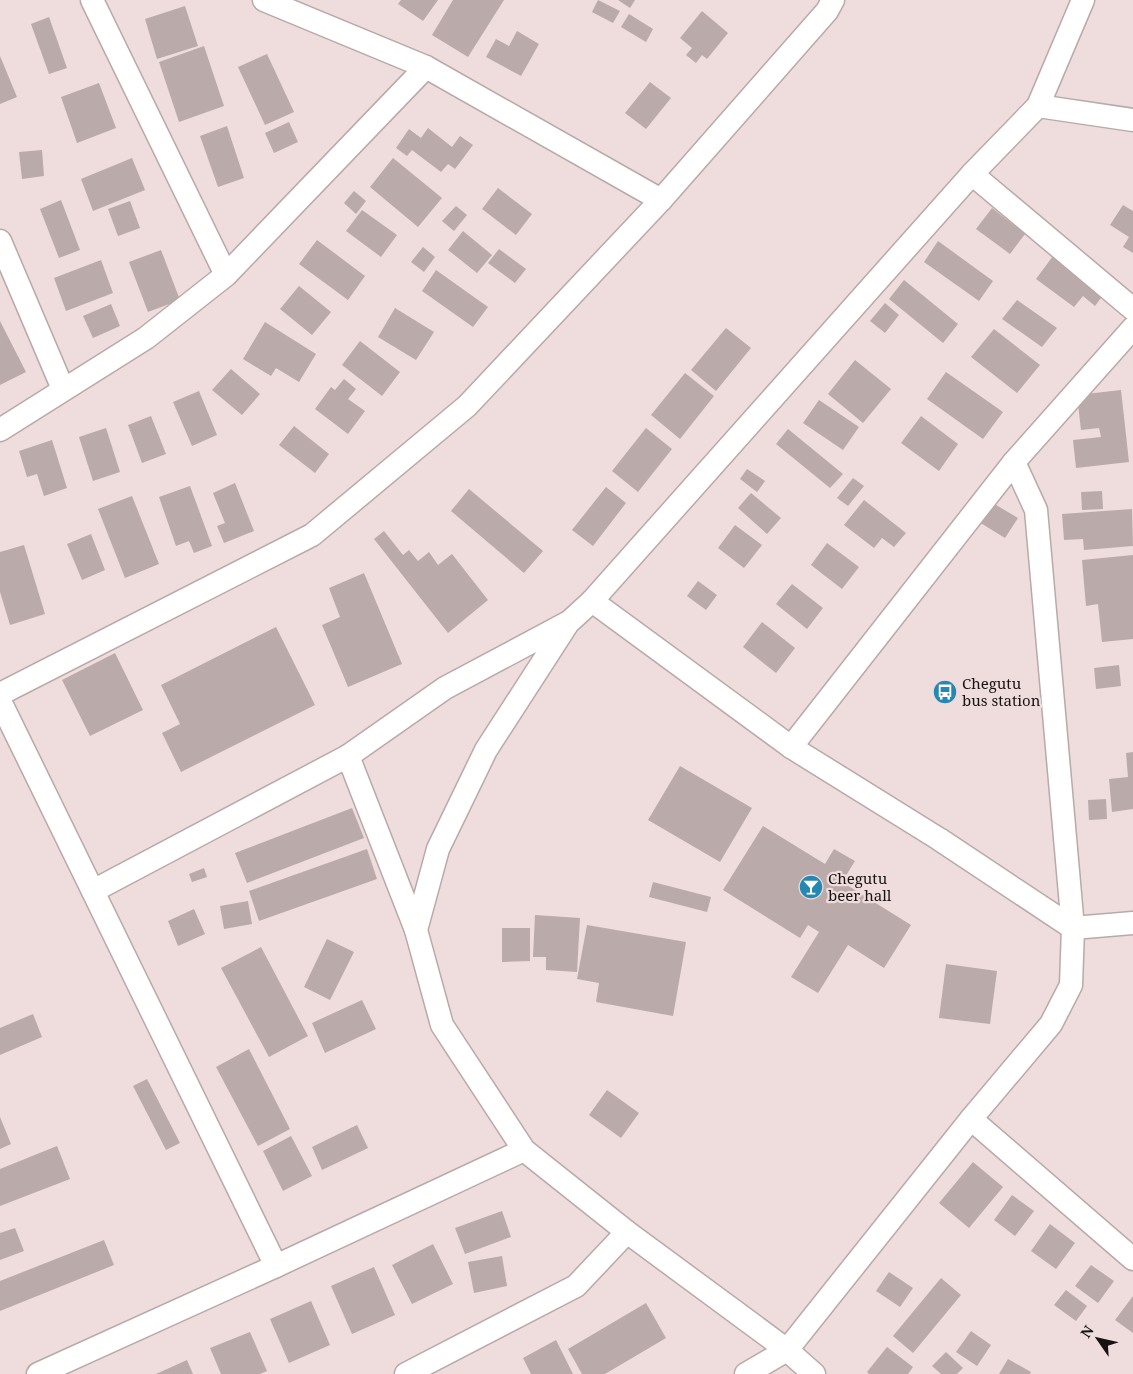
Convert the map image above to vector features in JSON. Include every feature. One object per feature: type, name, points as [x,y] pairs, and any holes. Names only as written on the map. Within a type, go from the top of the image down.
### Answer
[{"type":"street","points":[[92,0],[226,275]]},
{"type":"street","points":[[264,0],[426,67],[662,200]]},
{"type":"street","points":[[93,891],[348,756],[446,688],[568,623],[592,601],[972,174],[1038,106],[1083,0]]},
{"type":"street","points":[[0,694],[312,535],[467,406],[662,200],[824,4]]},
{"type":"street","points":[[0,430],[146,338],[226,275],[426,67]]},
{"type":"street","points":[[1038,106],[1133,120]]},
{"type":"street","points":[[972,174],[1133,309]]},
{"type":"street","points":[[0,241],[63,390]]},
{"type":"street","points":[[791,748],[1014,462],[1133,328]]},
{"type":"street","points":[[746,1374],[787,1350],[971,1119],[1051,1024],[1071,985],[1073,928],[1036,510],[1014,462]]},
{"type":"street","points":[[592,601],[791,748],[939,839],[1073,928],[1133,923]]},
{"type":"street","points":[[416,930],[438,849],[486,750],[568,623]]},
{"type":"street","points":[[0,701],[276,1266]]},
{"type":"street","points":[[348,756],[416,930],[442,1025],[524,1150],[628,1232],[787,1350],[814,1374]]},
{"type":"street","points":[[971,1119],[1133,1259]]},
{"type":"street","points":[[38,1374],[276,1266],[524,1150]]},
{"type":"street","points":[[406,1374],[576,1286],[628,1232]]},
{"type":"building","points":[[401,0],[438,0],[423,21],[398,4]]},
{"type":"building","points":[[453,0],[504,0],[468,57],[432,35]]},
{"type":"building","points":[[598,0],[620,11],[613,23],[592,12]]},
{"type":"building","points":[[618,0],[635,0],[630,8]]},
{"type":"building","points":[[185,6],[198,46],[157,59],[145,19]]},
{"type":"building","points":[[702,11],[728,33],[707,59],[702,55],[696,63],[686,55],[692,48],[680,38]]},
{"type":"building","points":[[629,14],[653,29],[646,42],[621,27]]},
{"type":"building","points":[[49,17],[67,68],[49,74],[31,24]]},
{"type":"building","points":[[517,31],[539,44],[521,76],[486,57],[496,39],[509,46]]},
{"type":"building","points":[[204,46],[224,106],[179,122],[159,62]]},
{"type":"building","points":[[267,54],[294,112],[265,125],[238,67]]},
{"type":"building","points":[[0,56],[17,97],[0,104]]},
{"type":"building","points":[[650,82],[671,98],[646,129],[625,113]]},
{"type":"building","points":[[99,83],[116,128],[77,143],[61,97]]},
{"type":"building","points":[[289,122],[298,142],[274,153],[265,133]]},
{"type":"building","points":[[227,126],[244,178],[218,187],[200,136]]},
{"type":"building","points":[[428,128],[452,147],[460,136],[473,145],[455,169],[448,164],[441,172],[412,150],[407,156],[396,148],[409,129],[421,138]]},
{"type":"building","points":[[42,150],[44,176],[22,179],[19,152]]},
{"type":"building","points":[[132,158],[145,190],[93,211],[81,179]]},
{"type":"building","points":[[393,158],[442,198],[418,227],[370,187]]},
{"type":"building","points":[[498,188],[532,214],[516,235],[482,209]]},
{"type":"building","points":[[354,191],[366,201],[356,214],[344,203]]},
{"type":"building","points":[[61,200],[80,250],[59,258],[40,209]]},
{"type":"building","points":[[130,201],[140,228],[118,236],[108,209]]},
{"type":"building","points":[[1123,205],[1133,211],[1133,253],[1123,247],[1129,237],[1110,225]]},
{"type":"building","points":[[456,206],[467,215],[454,231],[442,221]]},
{"type":"building","points":[[992,208],[1025,234],[1010,254],[976,229]]},
{"type":"building","points":[[362,210],[397,235],[381,257],[346,231]]},
{"type":"building","points":[[463,231],[492,255],[477,273],[448,250]]},
{"type":"building","points":[[317,240],[365,276],[348,300],[299,264]]},
{"type":"building","points":[[938,241],[993,281],[979,301],[924,262]]},
{"type":"building","points":[[423,247],[435,257],[424,272],[411,262]]},
{"type":"building","points":[[499,249],[526,269],[515,283],[488,263]]},
{"type":"building","points":[[161,250],[180,300],[148,312],[129,262]]},
{"type":"building","points":[[1056,252],[1106,291],[1095,306],[1083,296],[1074,307],[1036,279]]},
{"type":"building","points":[[101,260],[113,293],[66,311],[54,278]]},
{"type":"building","points":[[436,270],[488,307],[473,327],[422,291]]},
{"type":"building","points":[[904,280],[958,324],[943,343],[889,299]]},
{"type":"building","points":[[299,286],[331,312],[312,335],[280,309]]},
{"type":"building","points":[[1017,300],[1057,328],[1042,347],[1002,319]]},
{"type":"building","points":[[885,303],[899,315],[885,333],[870,321]]},
{"type":"building","points":[[111,304],[120,326],[93,338],[83,316]]},
{"type":"building","points":[[395,308],[434,332],[416,360],[378,337]]},
{"type":"building","points":[[0,321],[26,372],[0,385]]},
{"type":"building","points":[[265,322],[316,354],[299,382],[276,368],[271,376],[243,359]]},
{"type":"building","points":[[726,328],[751,348],[716,391],[691,370]]},
{"type":"building","points":[[994,329],[1040,365],[1017,393],[971,357]]},
{"type":"building","points":[[360,341],[400,372],[382,396],[342,365]]},
{"type":"building","points":[[855,360],[891,389],[863,423],[828,394]]},
{"type":"building","points":[[231,369],[260,394],[242,415],[212,390]]},
{"type":"building","points":[[946,372],[1003,412],[983,439],[927,399]]},
{"type":"building","points":[[685,373],[714,396],[680,439],[651,415]]},
{"type":"building","points":[[344,379],[356,389],[348,399],[365,411],[348,434],[315,409],[331,387],[335,390]]},
{"type":"building","points":[[1121,390],[1129,462],[1076,468],[1073,440],[1101,437],[1099,428],[1081,430],[1077,395]]},
{"type":"building","points":[[199,391],[217,435],[192,446],[173,402]]},
{"type":"building","points":[[819,400],[859,427],[843,450],[803,423]]},
{"type":"building","points":[[151,416],[166,454],[142,463],[128,425]]},
{"type":"building","points":[[921,416],[958,444],[939,471],[901,443]]},
{"type":"building","points":[[294,426],[329,454],[315,473],[279,445]]},
{"type":"building","points":[[106,428],[120,472],[93,481],[79,437]]},
{"type":"building","points":[[646,428],[672,449],[638,492],[612,471]]},
{"type":"building","points":[[788,429],[843,474],[830,488],[776,444]]},
{"type":"building","points":[[52,440],[67,488],[44,496],[37,474],[27,477],[19,451]]},
{"type":"building","points":[[747,469],[765,481],[757,492],[740,479]]},
{"type":"building","points":[[853,478],[864,486],[848,506],[837,498]]},
{"type":"building","points":[[235,483],[254,531],[224,543],[217,526],[225,523],[213,493]]},
{"type":"building","points":[[190,486],[212,546],[194,553],[189,541],[176,546],[159,497]]},
{"type":"building","points":[[606,487],[626,503],[593,546],[572,530]]},
{"type":"building","points":[[469,489],[543,551],[524,573],[451,511]]},
{"type":"building","points":[[1102,491],[1103,509],[1082,510],[1081,492]]},
{"type":"building","points":[[751,493],[781,518],[767,534],[738,508]]},
{"type":"building","points":[[132,496],[159,564],[125,578],[98,509]]},
{"type":"building","points":[[864,500],[906,533],[894,547],[882,538],[874,548],[844,525]]},
{"type":"building","points":[[991,502],[1018,518],[1005,538],[979,522]]},
{"type":"building","points":[[1132,509],[1133,546],[1084,550],[1083,539],[1064,540],[1062,514]]},
{"type":"building","points":[[735,525],[762,545],[744,568],[718,548]]},
{"type":"building","points":[[384,531],[403,555],[409,550],[418,561],[429,552],[438,565],[452,554],[488,600],[448,633],[374,539]]},
{"type":"building","points":[[91,534],[105,570],[82,580],[67,544]]},
{"type":"building","points":[[827,543],[859,567],[842,589],[811,565]]},
{"type":"building","points":[[24,545],[45,614],[10,625],[0,592],[0,552]]},
{"type":"building","points":[[1133,555],[1133,639],[1102,642],[1098,604],[1086,606],[1082,560]]},
{"type":"building","points":[[364,573],[402,664],[348,687],[322,625],[340,617],[329,588]]},
{"type":"building","points":[[698,581],[717,595],[706,610],[687,596]]},
{"type":"building","points":[[792,584],[823,608],[807,629],[776,604]]},
{"type":"building","points":[[762,622],[795,648],[776,673],[743,647]]},
{"type":"building","points":[[276,627],[315,705],[181,772],[162,733],[180,724],[161,685]]},
{"type":"building","points":[[115,653],[143,710],[90,736],[62,680]]},
{"type":"building","points":[[1119,665],[1121,686],[1096,689],[1094,668]]},
{"type":"building","points":[[1133,752],[1133,809],[1112,812],[1109,779],[1128,777],[1126,753]]},
{"type":"building","points":[[680,766],[752,808],[720,862],[648,820]]},
{"type":"building","points":[[1106,799],[1107,819],[1089,820],[1088,800]]},
{"type":"building","points":[[352,808],[364,838],[247,883],[235,853]]},
{"type":"building","points":[[763,826],[825,864],[834,849],[855,861],[842,882],[911,925],[884,968],[848,945],[818,993],[791,977],[819,932],[808,925],[800,938],[723,890]]},
{"type":"building","points":[[367,849],[377,879],[259,921],[249,891]]},
{"type":"building","points":[[204,868],[207,877],[192,882],[189,874]]},
{"type":"building","points":[[653,882],[711,897],[707,912],[649,897]]},
{"type":"building","points":[[248,901],[252,924],[224,929],[220,906]]},
{"type":"building","points":[[194,909],[205,934],[178,946],[168,921]]},
{"type":"building","points":[[535,915],[580,918],[577,972],[546,970],[546,957],[533,957]]},
{"type":"building","points":[[587,925],[686,942],[673,1016],[596,1002],[599,983],[577,979]]},
{"type":"building","points":[[502,928],[530,928],[530,961],[502,962]]},
{"type":"building","points":[[327,939],[354,952],[330,1000],[304,987]]},
{"type":"building","points":[[261,947],[308,1036],[269,1057],[221,968]]},
{"type":"building","points":[[946,964],[997,971],[990,1024],[939,1018]]},
{"type":"building","points":[[362,1000],[376,1029],[325,1053],[312,1023]]},
{"type":"building","points":[[33,1014],[42,1037],[0,1055],[0,1028]]},
{"type":"building","points":[[249,1049],[290,1129],[258,1146],[216,1067]]},
{"type":"building","points":[[147,1079],[180,1143],[166,1150],[133,1086]]},
{"type":"building","points":[[607,1090],[639,1113],[621,1138],[589,1115]]},
{"type":"building","points":[[0,1117],[11,1144],[0,1149]]},
{"type":"building","points":[[357,1125],[368,1148],[322,1170],[312,1147]]},
{"type":"building","points":[[291,1136],[312,1176],[283,1191],[263,1151]]},
{"type":"building","points":[[57,1146],[70,1179],[0,1206],[0,1169]]},
{"type":"building","points":[[973,1162],[1003,1187],[969,1228],[939,1203]]},
{"type":"building","points":[[1012,1195],[1034,1211],[1015,1236],[994,1220]]},
{"type":"building","points":[[502,1211],[511,1237],[465,1254],[455,1228]]},
{"type":"building","points":[[1050,1224],[1075,1243],[1056,1269],[1031,1251]]},
{"type":"building","points":[[15,1228],[24,1251],[0,1260],[0,1233]]},
{"type":"building","points":[[104,1240],[114,1265],[0,1311],[0,1281]]},
{"type":"building","points":[[433,1244],[453,1284],[412,1304],[392,1265]]},
{"type":"building","points":[[502,1256],[507,1286],[474,1293],[468,1262]]},
{"type":"building","points":[[1091,1265],[1114,1281],[1098,1303],[1075,1286]]},
{"type":"building","points":[[374,1267],[395,1315],[352,1334],[331,1286]]},
{"type":"building","points":[[889,1272],[913,1288],[900,1307],[876,1291]]},
{"type":"building","points":[[941,1278],[961,1295],[913,1353],[893,1336]]},
{"type":"building","points":[[1066,1290],[1087,1306],[1076,1321],[1054,1305]]},
{"type":"building","points":[[1133,1296],[1133,1333],[1115,1320]]},
{"type":"building","points":[[311,1301],[330,1345],[289,1363],[270,1319]]},
{"type":"building","points":[[646,1303],[666,1338],[605,1374],[582,1374],[568,1349]]},
{"type":"building","points":[[971,1331],[991,1345],[977,1366],[956,1352]]},
{"type":"building","points":[[250,1332],[267,1371],[260,1374],[221,1374],[210,1348]]},
{"type":"building","points":[[556,1340],[573,1374],[531,1374],[523,1358]]},
{"type":"building","points":[[887,1347],[913,1367],[908,1374],[869,1374],[867,1372]]},
{"type":"building","points":[[946,1352],[963,1368],[957,1374],[941,1374],[932,1366]]},
{"type":"building","points":[[1008,1359],[1031,1372],[1030,1374],[999,1374]]},
{"type":"building","points":[[187,1360],[193,1374],[156,1374]]},
{"type":"place","name":"Chegutu bus station","points":[[945,692]]},
{"type":"place","name":"Chegutu beer hall","points":[[811,887]]}]
